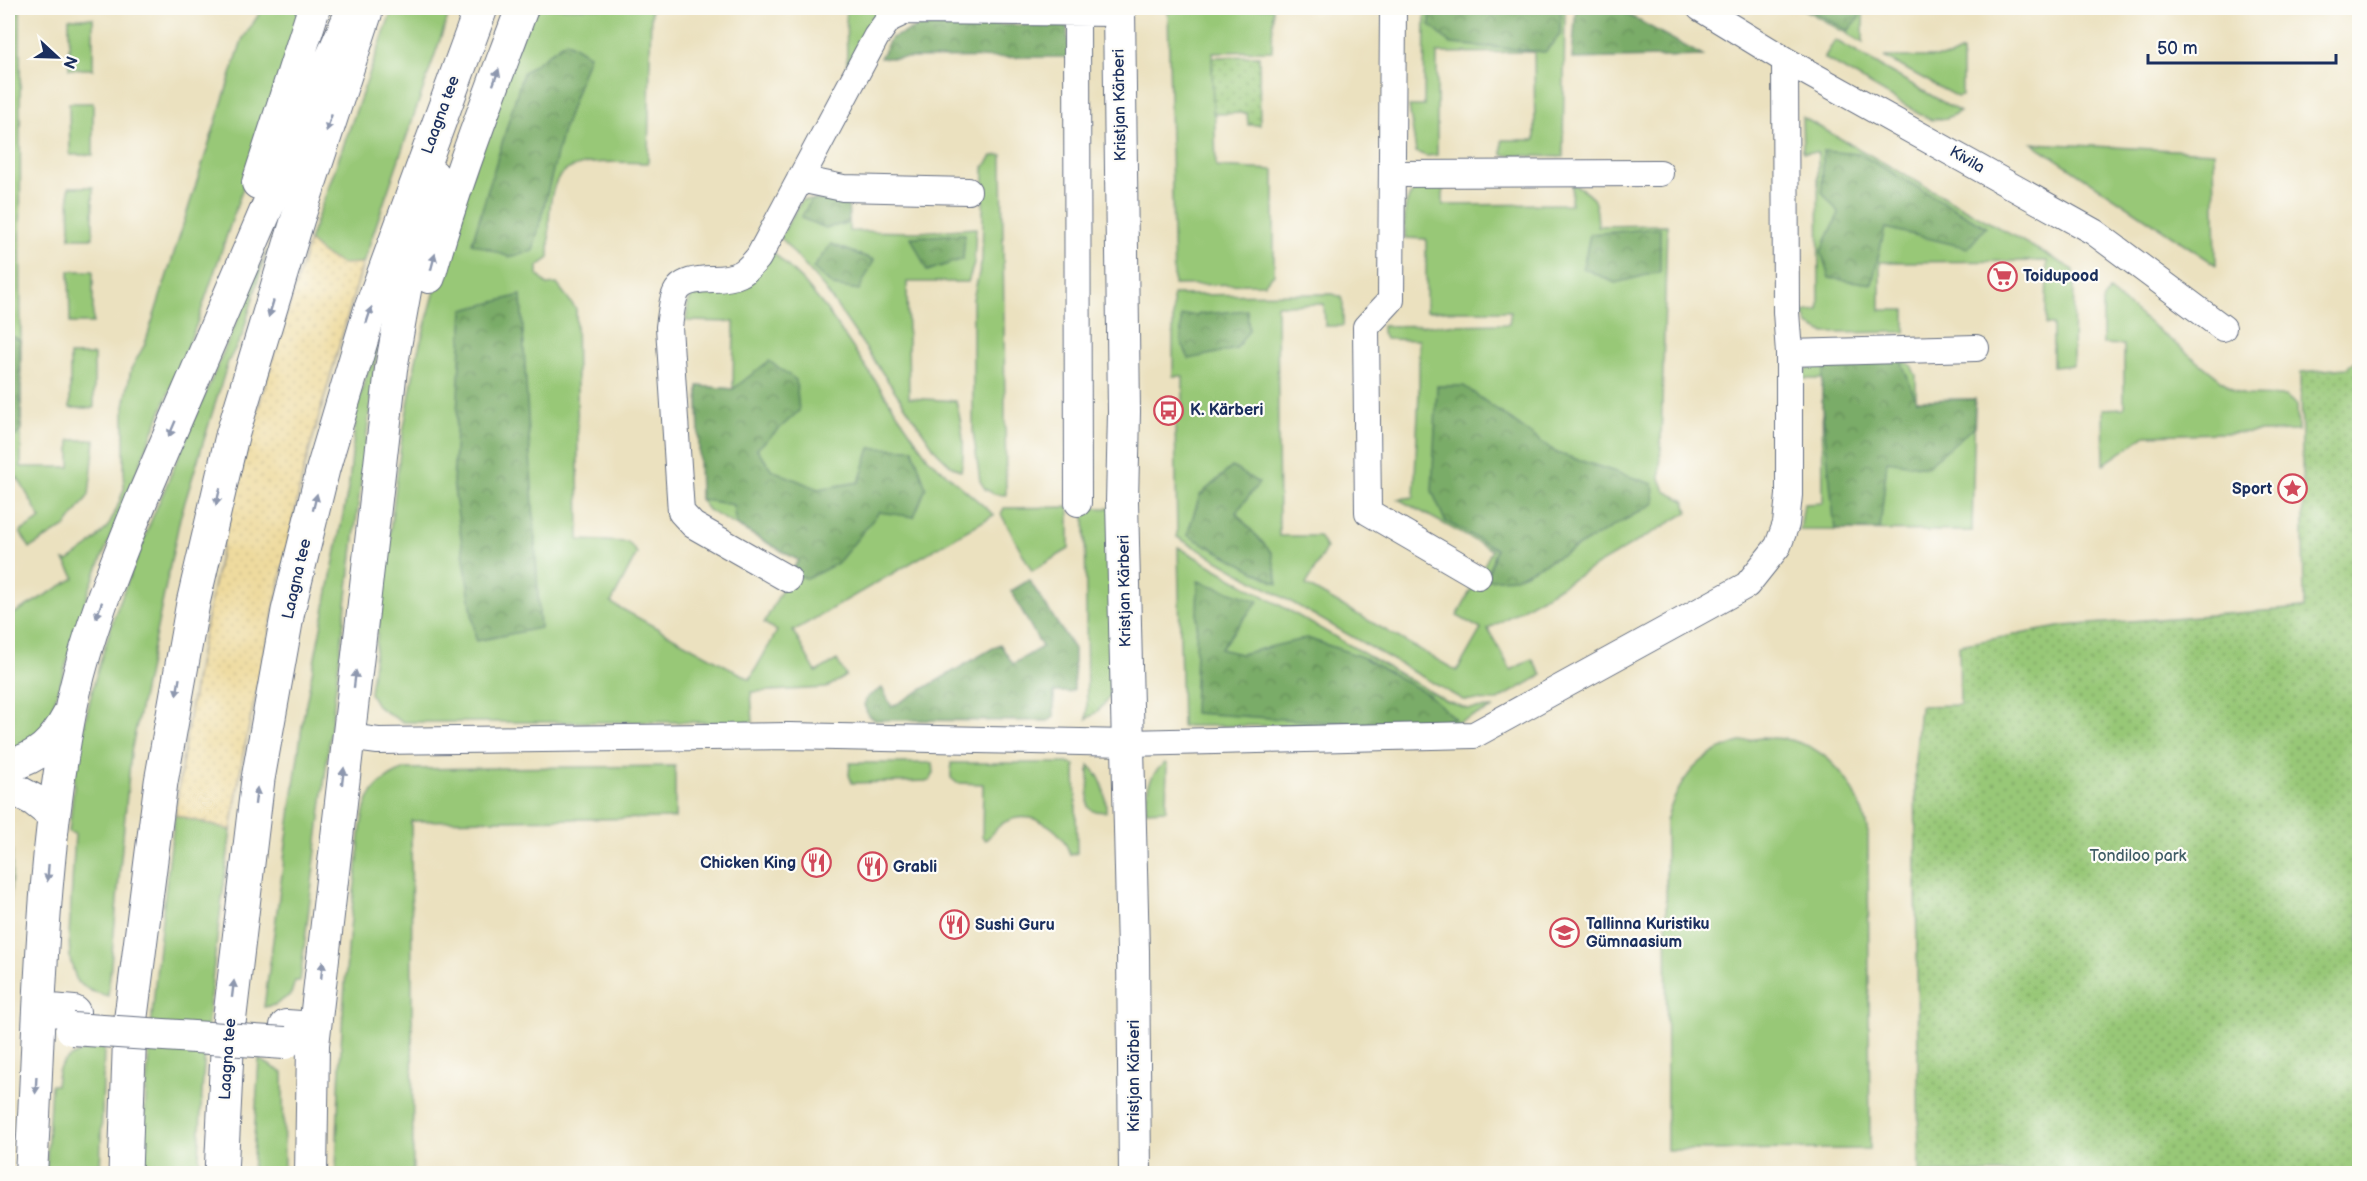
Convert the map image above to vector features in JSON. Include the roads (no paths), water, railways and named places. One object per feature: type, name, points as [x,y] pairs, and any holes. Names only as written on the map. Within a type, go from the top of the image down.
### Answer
[{"type":"main road","points":[[125,1173],[130,1024],[160,782],[193,603],[232,436],[298,218],[367,8]]},
{"type":"main road","name":"Laagna tee","points":[[221,1173],[228,1032],[258,779],[288,611],[323,469],[370,311],[481,8]]},
{"type":"street","points":[[195,375],[314,8]]},
{"type":"street","points":[[31,1173],[44,917],[53,815],[70,712],[95,623],[115,566],[354,8]]},
{"type":"street","points":[[382,460],[444,224],[522,8]]},
{"type":"street","points":[[1393,8],[1391,300],[1366,327],[1368,512],[1478,576]]},
{"type":"street","name":"Kivila","points":[[1700,8],[1785,60],[2094,232],[2223,328]]},
{"type":"street","points":[[788,579],[693,525],[681,512],[669,327],[672,304],[677,289],[690,279],[724,279],[741,274],[758,258],[876,37],[889,19],[906,11],[1077,12],[1119,10]]},
{"type":"street","name":"Kristjan Kärberi","points":[[1119,10],[1124,412],[1122,502],[1135,1173]]},
{"type":"street","points":[[1077,12],[1078,503]]},
{"type":"street","points":[[311,1173],[300,1036],[348,737],[391,369],[410,268],[462,58]]},
{"type":"street","points":[[348,737],[378,741],[789,736],[1128,742],[1474,735],[1747,585],[1778,546],[1786,524],[1790,495],[1789,353],[1786,312],[1785,60]]},
{"type":"street","points":[[1392,174],[1660,173]]},
{"type":"street","points":[[800,179],[843,188],[968,191]]},
{"type":"street","points":[[1789,353],[1976,348]]},
{"type":"street","points":[[8,765],[29,760],[55,739],[70,712]]},
{"type":"street","points":[[8,786],[34,800],[53,815]]},
{"type":"street","points":[[40,1018],[300,1036]]},
{"type":"place","name":"Toidupood","points":[[2002,276]]},
{"type":"place","name":"K. Kärberi","points":[[1169,410]]},
{"type":"place","name":"Sport","points":[[2293,489]]},
{"type":"place","name":"Chicken King","points":[[817,863]]},
{"type":"place","name":"Grabli","points":[[872,867]]},
{"type":"place","name":"Sushi Guru","points":[[954,925]]},
{"type":"place","name":"Tallinna Kuristiku Gümnaasium","points":[[1565,933]]},
{"type":"park label","name":"Tondiloo park","points":[[2138,856]]}]
